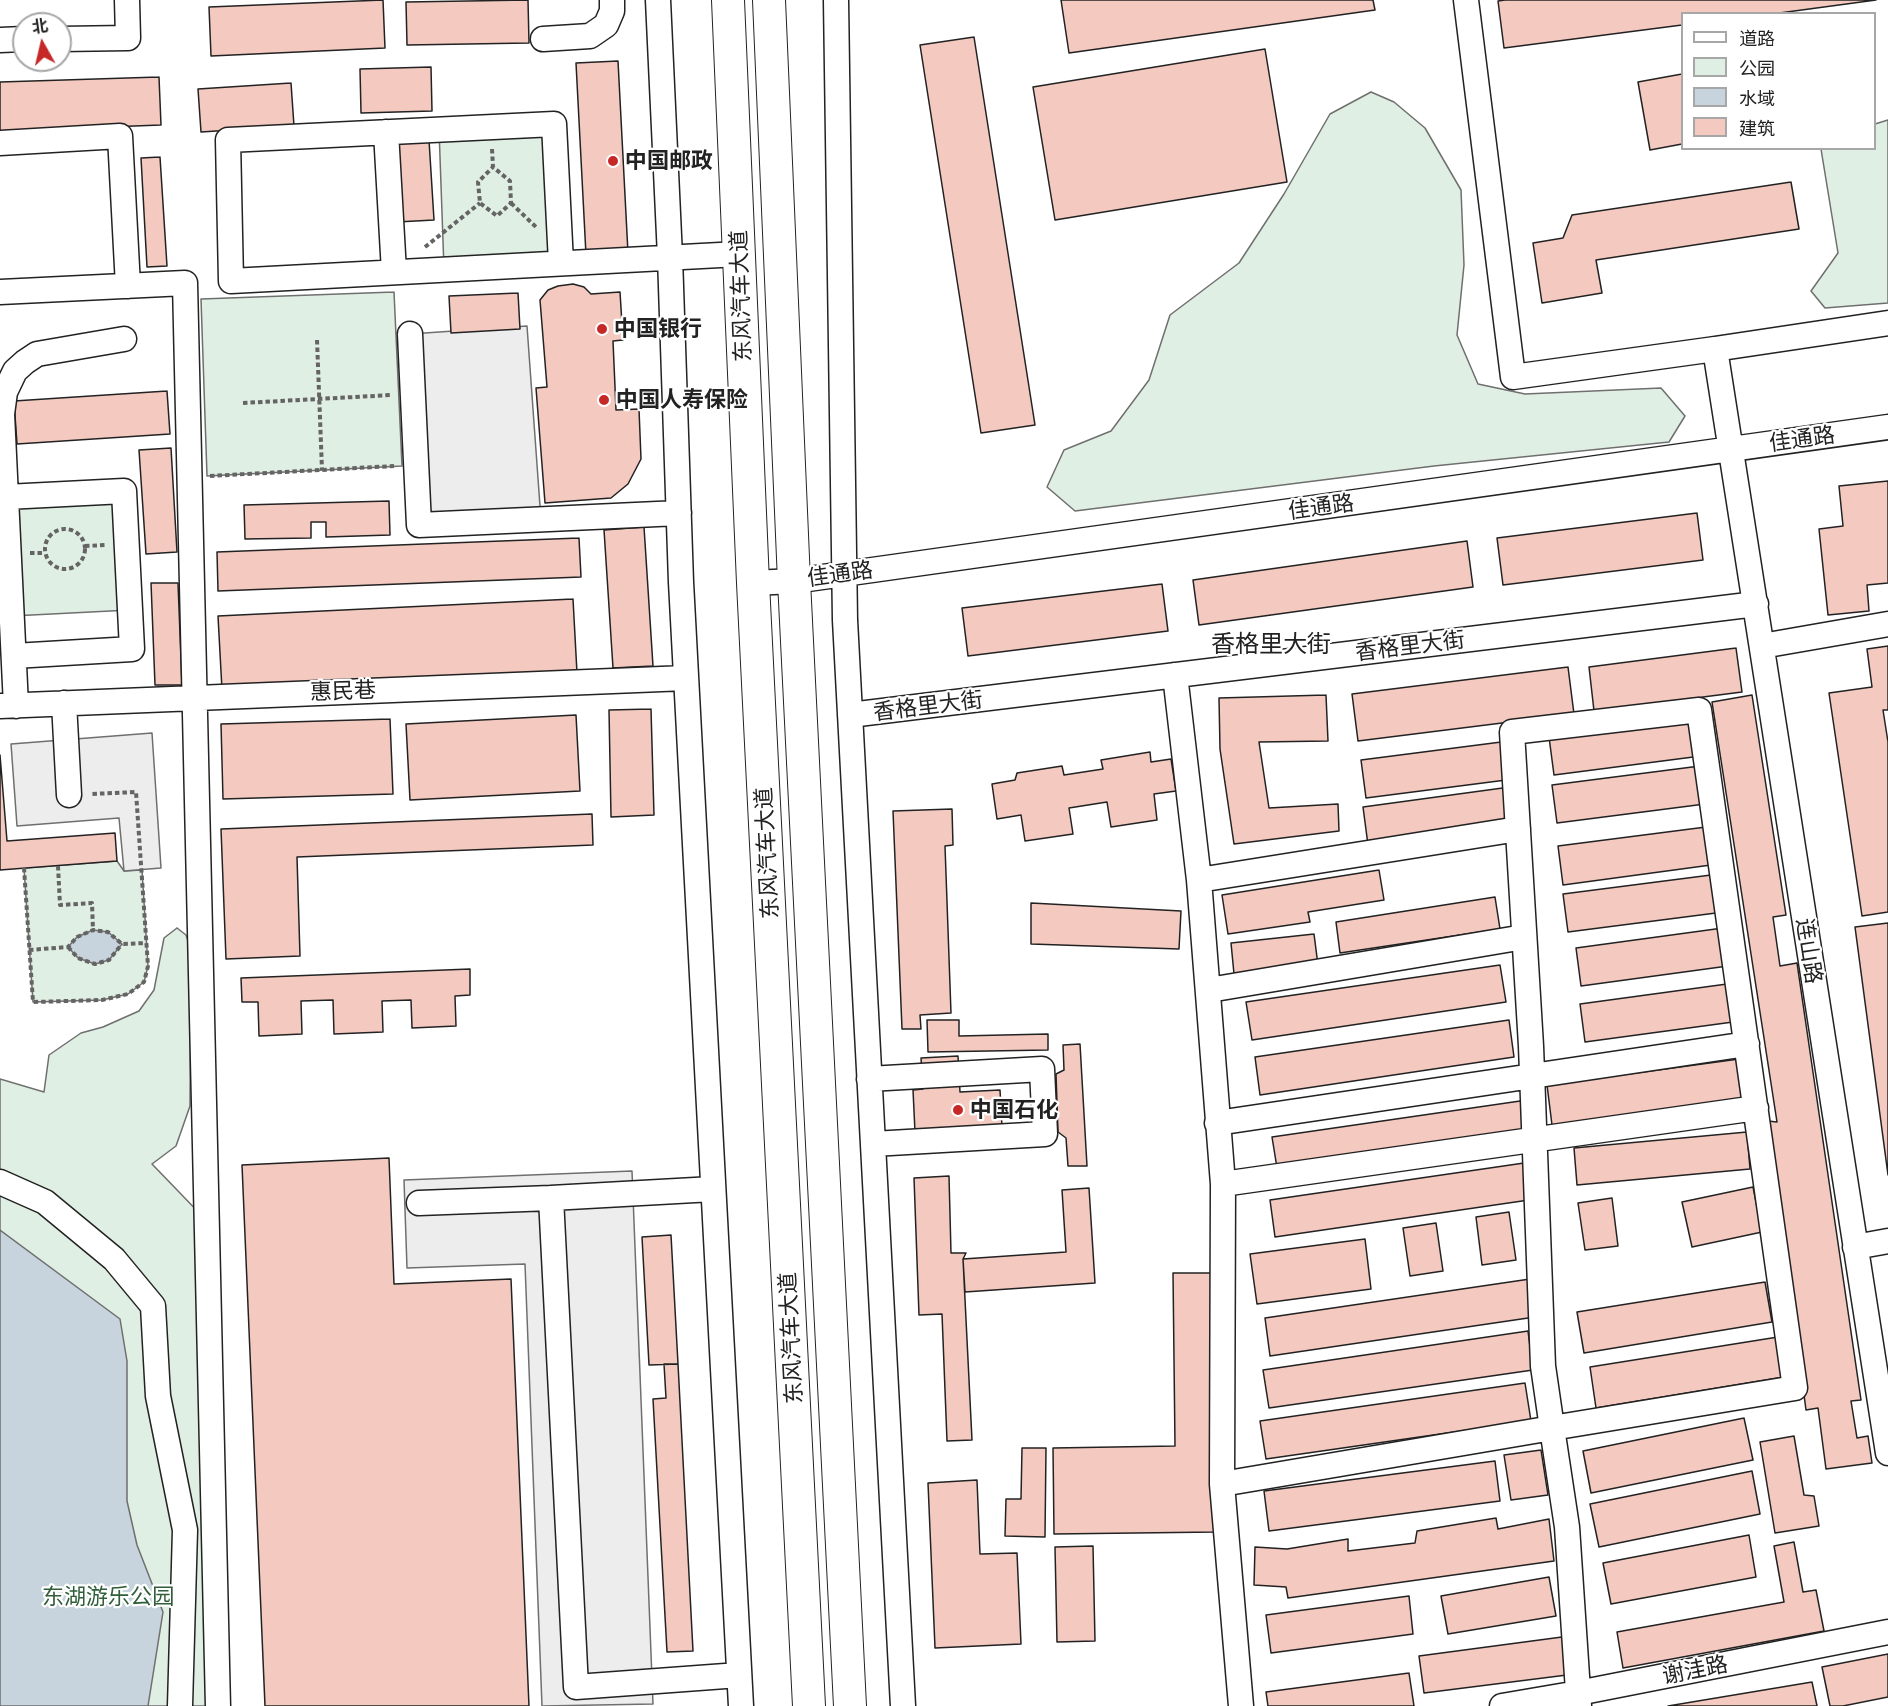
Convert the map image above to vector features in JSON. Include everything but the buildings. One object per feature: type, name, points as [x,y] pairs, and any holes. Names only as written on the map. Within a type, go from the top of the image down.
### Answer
[{"type":"main road","name":"东风汽车大道","points":[[728,0],[753,583],[809,1706]]},
{"type":"main road","name":"东风汽车大道","points":[[769,0],[794,580],[850,1706]]},
{"type":"street","points":[[72,39],[128,39],[128,0]]},
{"type":"street","points":[[543,39],[590,36],[606,25],[612,11],[612,0]]},
{"type":"street","points":[[658,0],[686,678],[741,1706]]},
{"type":"street","points":[[836,0],[845,620],[903,1706]]},
{"type":"street","points":[[1466,0],[1513,377],[1888,323]]},
{"type":"street","points":[[561,263],[554,124],[228,140],[231,281],[739,254]]},
{"type":"street","points":[[387,132],[394,272]]},
{"type":"street","points":[[0,143],[120,136],[129,286]]},
{"type":"street","points":[[0,292],[184,283],[218,1706]]},
{"type":"street","points":[[410,334],[419,525],[679,513]]},
{"type":"street","points":[[8,706],[14,656],[2,414],[5,392],[15,371],[37,354],[124,339]]},
{"type":"street","name":"连山路","points":[[1708,350],[1716,349],[1888,1453]]},
{"type":"street","name":"佳通路","points":[[753,583],[844,574],[1888,427]]},
{"type":"street","points":[[6,496],[124,491],[132,649],[14,656]]},
{"type":"street","name":"香格里大街","points":[[850,715],[1756,604]]},
{"type":"street","points":[[1762,646],[1888,624]]},
{"type":"street","points":[[1175,675],[1199,880],[1222,1184],[1222,1484],[1241,1706]]},
{"type":"street","name":"惠民巷","points":[[8,706],[686,678]]},
{"type":"street","points":[[64,703],[69,795]]},
{"type":"street","points":[[1222,1484],[1552,1428],[1796,1388],[1699,710],[1512,732],[1532,1075],[1543,1366],[1552,1428],[1568,1527],[1579,1699]]},
{"type":"street","points":[[1199,880],[1518,829]]},
{"type":"street","points":[[1209,990],[1524,937]]},
{"type":"street","points":[[1217,1123],[1747,1044]]},
{"type":"street","points":[[870,1080],[1042,1069],[1045,1134],[873,1144]]},
{"type":"street","points":[[1222,1184],[1756,1108]]},
{"type":"street","points":[[0,1182],[45,1202],[114,1259],[153,1306],[158,1396],[185,1530],[180,1706]]},
{"type":"street","points":[[419,1203],[713,1189]]},
{"type":"street","points":[[552,1198],[576,1687],[739,1675]]},
{"type":"street","points":[[1855,1247],[1888,1241]]},
{"type":"street","name":"谢洼路","points":[[1502,1706],[1579,1699],[1888,1632]]},
{"type":"path","points":[[493,167],[510,181],[511,203],[497,216],[480,203],[478,182],[493,167]]},
{"type":"path","points":[[394,272],[480,203]]},
{"type":"path","points":[[317,340],[322,470]]},
{"type":"path","points":[[243,403],[399,394]]},
{"type":"path","points":[[189,477],[402,466]]},
{"type":"path","points":[[62,529],[69,529],[80,535],[85,546],[85,553],[78,565],[65,569],[52,564],[45,553],[47,540],[51,535],[62,529]]},
{"type":"path","points":[[24,868],[33,1002],[102,1000],[128,994],[144,982],[148,966],[136,792],[69,795]]},
{"type":"path","points":[[58,866],[60,905],[92,903],[93,930]]},
{"type":"path","points":[[29,950],[68,947],[77,937],[93,930],[108,932],[122,944],[147,943]]},
{"type":"path","points":[[68,947],[78,958],[95,964],[109,960],[122,944]]},
{"type":"green space","points":[[1371,92],[1394,102],[1425,128],[1461,190],[1464,265],[1457,335],[1478,384],[1525,394],[1661,388],[1685,416],[1669,442],[1434,466],[1075,511],[1047,487],[1064,450],[1111,431],[1149,380],[1170,315],[1239,263],[1284,194],[1330,114]]},
{"type":"green space","points":[[1888,120],[1888,303],[1825,308],[1811,291],[1838,253],[1821,150],[1876,150],[1876,124]]},
{"type":"green space","points":[[554,124],[561,263],[444,269],[439,129]]},
{"type":"green space","points":[[394,292],[402,466],[207,476],[201,299]]},
{"type":"green space","points":[[124,491],[130,610],[12,616],[6,497]]},
{"type":"green space","points":[[117,861],[124,871],[142,870],[148,966],[144,982],[128,994],[102,1000],[33,1002],[24,868]]},
{"type":"green space","name":"东湖游乐公园","points":[[177,928],[186,935],[191,949],[190,1106],[176,1146],[152,1164],[206,1220],[218,1706],[0,1706],[0,1079],[44,1092],[49,1055],[81,1033],[103,1027],[139,1011],[154,990],[164,938]]},
{"type":"shaded area","points":[[527,326],[541,520],[419,525],[410,334]]},
{"type":"shaded area","points":[[152,733],[161,868],[124,871],[119,818],[17,826],[11,744]]},
{"type":"shaded area","points":[[632,1171],[653,1704],[542,1706],[525,1264],[407,1268],[404,1180]]},
{"type":"water","points":[[93,930],[108,932],[122,944],[109,960],[95,964],[78,958],[68,947],[77,937]]},
{"type":"water","points":[[0,1230],[120,1319],[127,1361],[127,1501],[137,1545],[163,1612],[148,1706],[0,1706]]},
{"type":"place","name":"中国邮政","points":[[613,161]]},
{"type":"place","name":"中国银行","points":[[602,329]]},
{"type":"place","name":"中国人寿保险","points":[[604,400]]},
{"type":"place","name":"中国石化","points":[[958,1110]]},
{"type":"district","name":"香格里大街","points":[[1271,644]]}]
